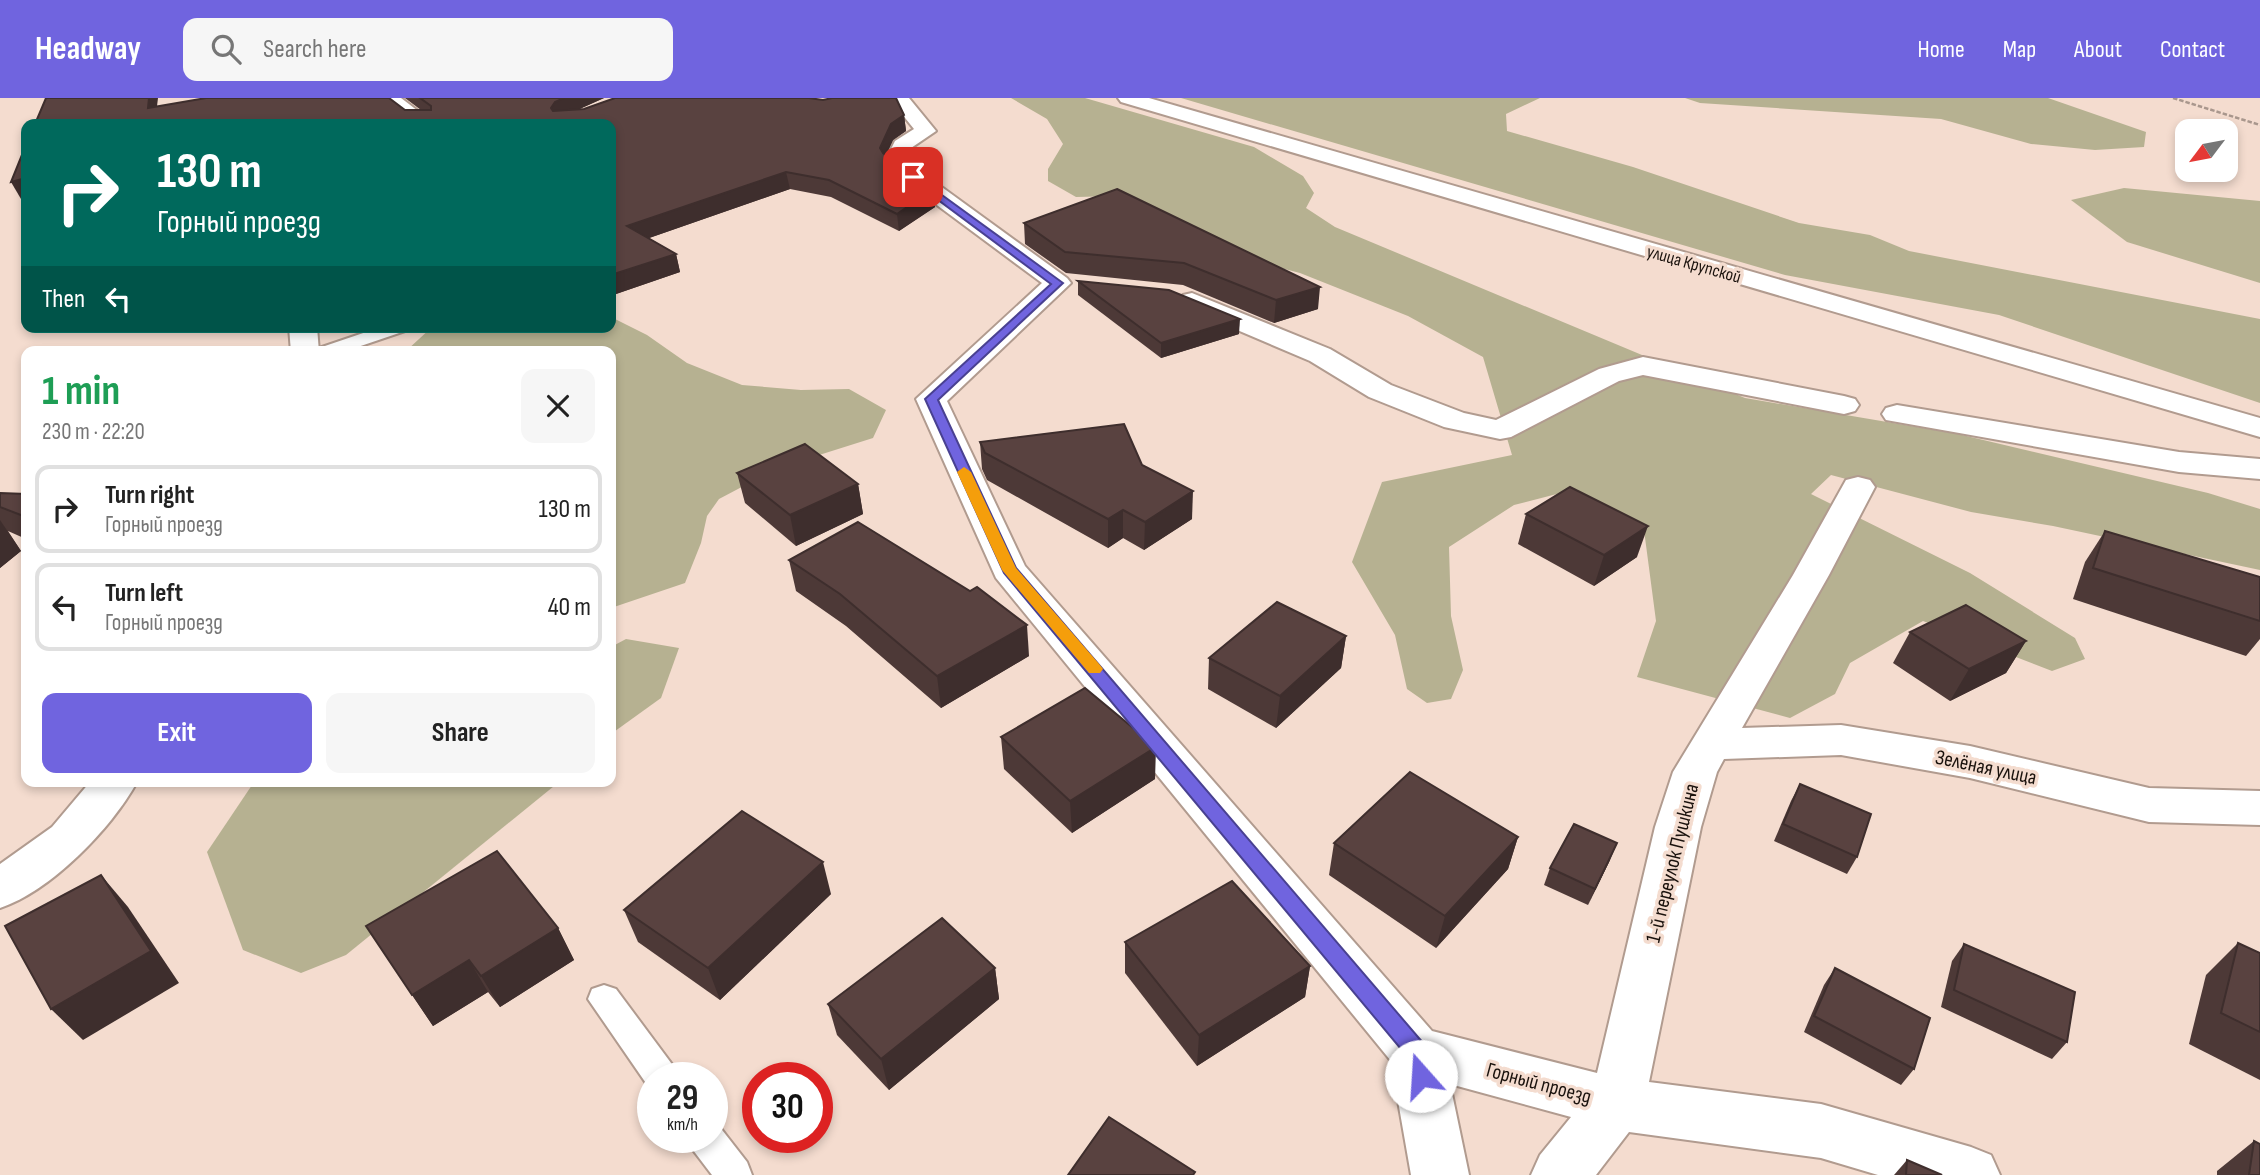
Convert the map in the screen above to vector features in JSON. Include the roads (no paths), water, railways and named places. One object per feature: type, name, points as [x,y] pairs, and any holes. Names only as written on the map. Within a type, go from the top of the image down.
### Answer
[{"type":"street","points":[[388,98],[418,119]]},
{"type":"street","points":[[899,98],[926,131],[902,145],[895,163],[1071,284],[931,399],[1009,570],[1416,1051],[1440,1175]]},
{"type":"street","name":"улица Крупской","points":[[1128,98],[2260,428]]},
{"type":"street","points":[[1161,292],[1174,293],[1320,355],[1380,391],[1455,420],[1500,430],[1609,375],[1643,366],[1844,405]]},
{"type":"street","points":[[1897,414],[2179,462],[2260,469]]},
{"type":"street","name":"1-й переулок Пушкина","points":[[1560,1175],[1617,1104],[1678,827],[1695,772],[1811,575],[1858,487]]},
{"type":"street","name":"Зелёная улица","points":[[1711,744],[1842,740],[1970,762],[2149,805],[2260,808]]},
{"type":"street","points":[[0,889],[68,840],[110,787]]},
{"type":"street","name":"Горный проезд","points":[[1416,1051],[1617,1104],[1821,1131],[1971,1175]]},
{"type":"lane","points":[[343,346],[381,333]]},
{"type":"lane","points":[[604,999],[650,1062]]},
{"type":"lane","points":[[717,1153],[734,1175]]}]
